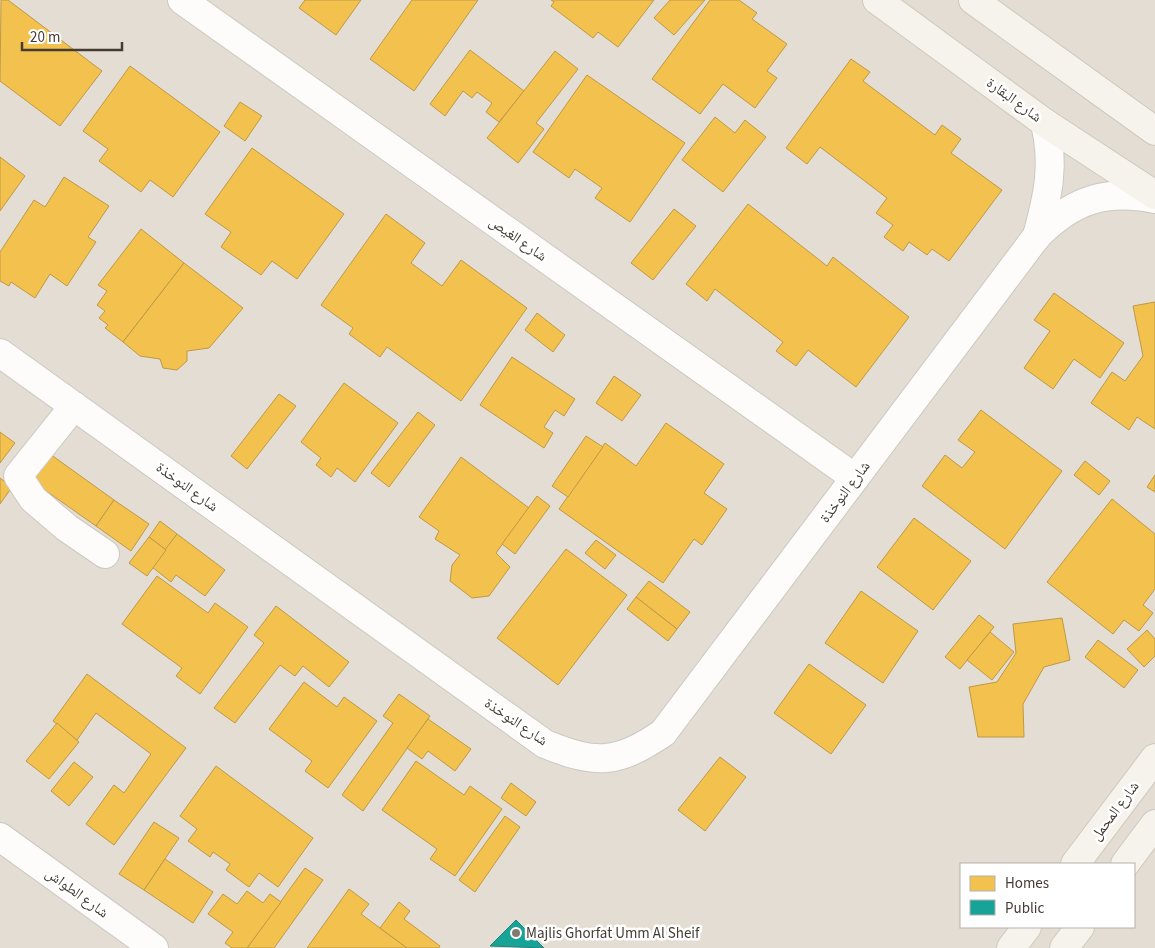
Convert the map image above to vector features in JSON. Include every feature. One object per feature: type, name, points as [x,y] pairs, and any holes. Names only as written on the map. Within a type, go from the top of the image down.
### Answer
[{"type":"street","name":"شارع الغيص","points":[[182,0],[855,478]]},
{"type":"street","name":"شارع البقارة","points":[[876,0],[1045,123],[1155,197]]},
{"type":"street","points":[[973,0],[1155,131]]},
{"type":"street","name":"شارع النوخذة","points":[[1037,236],[1049,190],[1051,167],[1050,145],[1045,123]]},
{"type":"street","name":"شارع النوخذة","points":[[0,353],[545,744],[575,756],[607,759],[637,750],[663,733],[1037,236],[1054,219],[1073,206],[1094,198],[1117,195],[1155,197]]},
{"type":"street","points":[[74,406],[18,476],[33,499],[67,528],[105,554]]},
{"type":"street","name":"شارع المحمل","points":[[1076,863],[1155,758]]},
{"type":"street","points":[[1127,863],[1155,824]]},
{"type":"street","name":"شارع الطواش","points":[[0,837],[154,948]]},
{"type":"street","points":[[1011,948],[1026,928]]},
{"type":"street","points":[[1064,948],[1079,928]]},
{"type":"shaded area","points":[[0,0],[1155,0],[1155,948],[0,948]]},
{"type":"building: Homes","points":[[1,0],[8,0],[102,71],[60,126],[0,81]]},
{"type":"building: Homes","points":[[305,0],[361,0],[336,35],[299,8]]},
{"type":"building: Homes","points":[[412,0],[478,0],[414,91],[370,59]]},
{"type":"building: Homes","points":[[551,0],[654,0],[618,47],[598,32],[593,38],[551,6],[554,2]]},
{"type":"building: Homes","points":[[670,0],[705,0],[674,35],[654,18]]},
{"type":"building: Homes","points":[[710,0],[739,0],[757,13],[752,19],[787,44],[767,71],[777,78],[755,108],[723,84],[700,114],[652,79]]},
{"type":"building: Homes","points":[[470,50],[524,91],[499,122],[486,112],[492,103],[477,92],[472,98],[463,91],[445,116],[430,104]]},
{"type":"building: Homes","points":[[555,51],[578,69],[536,123],[544,129],[518,163],[487,138]]},
{"type":"building: Homes","points":[[851,59],[870,72],[863,81],[935,135],[942,125],[961,139],[951,153],[1002,190],[949,261],[932,249],[927,255],[909,242],[903,251],[884,237],[893,225],[876,213],[887,198],[820,147],[807,164],[786,148]]},
{"type":"building: Homes","points":[[130,66],[220,132],[173,197],[150,180],[141,192],[99,161],[108,149],[83,131]]},
{"type":"building: Homes","points":[[587,75],[685,143],[630,222],[595,198],[602,188],[575,169],[569,178],[533,152]]},
{"type":"building: Homes","points":[[240,102],[262,116],[245,141],[224,126]]},
{"type":"building: Homes","points":[[715,117],[735,133],[745,120],[766,137],[723,192],[682,160]]},
{"type":"building: Homes","points":[[252,148],[344,214],[297,279],[272,261],[261,275],[221,247],[231,232],[205,214]]},
{"type":"building: Homes","points":[[0,157],[25,176],[0,211]]},
{"type":"building: Homes","points":[[64,177],[109,206],[88,237],[96,242],[67,286],[50,274],[35,298],[11,282],[9,286],[0,281],[0,252],[34,200],[45,207]]},
{"type":"building: Homes","points":[[748,204],[827,266],[833,257],[909,317],[856,387],[808,350],[796,366],[776,351],[783,342],[715,289],[707,301],[686,284]]},
{"type":"building: Homes","points":[[674,209],[696,226],[653,280],[631,263]]},
{"type":"building: Homes","points":[[386,214],[425,243],[411,263],[442,286],[461,260],[527,308],[461,401],[387,347],[380,357],[349,334],[353,328],[321,305]]},
{"type":"building: Homes","points":[[141,229],[184,263],[123,342],[105,328],[108,325],[99,318],[105,311],[97,305],[107,291],[98,285]]},
{"type":"building: Homes","points":[[184,263],[243,308],[209,348],[187,351],[187,361],[177,370],[163,368],[160,359],[140,356],[123,342]]},
{"type":"building: Homes","points":[[1054,293],[1124,343],[1100,378],[1074,359],[1053,389],[1024,368],[1050,331],[1034,320]]},
{"type":"building: Homes","points":[[1155,302],[1155,429],[1137,417],[1129,430],[1091,403],[1112,372],[1125,381],[1143,356],[1133,306]]},
{"type":"building: Homes","points":[[537,313],[565,335],[553,352],[525,330]]},
{"type":"building: Homes","points":[[512,357],[575,399],[564,416],[555,410],[544,427],[553,433],[544,448],[480,405]]},
{"type":"building: Homes","points":[[614,376],[641,395],[622,421],[596,403]]},
{"type":"building: Homes","points":[[344,383],[398,423],[355,482],[337,468],[331,477],[316,465],[321,458],[301,442]]},
{"type":"building: Homes","points":[[279,394],[296,406],[247,469],[231,456]]},
{"type":"building: Homes","points":[[981,410],[1062,471],[1005,549],[922,486],[945,455],[962,468],[975,452],[958,440]]},
{"type":"building: Homes","points":[[418,412],[435,425],[389,487],[371,473]]},
{"type":"building: Homes","points":[[666,423],[724,464],[704,493],[727,509],[702,545],[694,539],[663,583],[559,509],[605,443],[636,466]]},
{"type":"building: Homes","points":[[0,432],[15,443],[0,463]]},
{"type":"building: Homes","points":[[586,436],[603,447],[568,497],[552,486]]},
{"type":"building: Homes","points":[[50,454],[114,500],[96,526],[32,481]]},
{"type":"building: Homes","points":[[461,457],[529,508],[496,553],[510,567],[489,596],[472,598],[450,581],[452,565],[460,555],[435,539],[439,531],[419,517]]},
{"type":"building: Homes","points":[[1085,461],[1110,481],[1099,495],[1074,475]]},
{"type":"building: Homes","points":[[1155,475],[1155,492],[1147,487]]},
{"type":"building: Homes","points":[[0,478],[12,487],[0,504]]},
{"type":"building: Homes","points":[[537,496],[550,506],[515,554],[502,544]]},
{"type":"building: Homes","points":[[1112,499],[1155,534],[1155,589],[1143,605],[1153,613],[1139,631],[1124,620],[1113,634],[1047,582]]},
{"type":"building: Homes","points":[[114,500],[149,524],[131,551],[96,526]]},
{"type":"building: Homes","points":[[914,518],[971,561],[933,610],[877,567]]},
{"type":"building: Homes","points":[[160,521],[177,534],[166,550],[149,537]]},
{"type":"building: Homes","points":[[177,534],[225,570],[205,596],[176,575],[171,582],[152,567]]},
{"type":"building: Homes","points":[[149,537],[166,550],[147,576],[129,563]]},
{"type":"building: Homes","points":[[596,540],[616,555],[605,569],[585,553]]},
{"type":"building: Homes","points":[[566,549],[627,595],[558,685],[497,638]]},
{"type":"building: Homes","points":[[157,576],[208,613],[215,603],[248,627],[200,694],[176,676],[182,668],[122,624]]},
{"type":"building: Homes","points":[[649,581],[690,612],[677,629],[636,597]]},
{"type":"building: Homes","points":[[861,591],[918,631],[883,683],[825,643]]},
{"type":"building: Homes","points":[[636,597],[677,629],[668,641],[627,609]]},
{"type":"building: Homes","points":[[276,606],[349,662],[329,687],[303,666],[295,676],[280,665],[235,723],[214,708],[264,643],[254,635]]},
{"type":"building: Homes","points":[[979,615],[994,627],[960,669],[945,657]]},
{"type":"building: Homes","points":[[1062,618],[1070,660],[1044,667],[1023,704],[1024,737],[978,737],[969,687],[997,682],[1016,653],[1013,624]]},
{"type":"building: Homes","points":[[1147,630],[1155,639],[1155,656],[1144,667],[1127,649]]},
{"type":"building: Homes","points":[[990,632],[1014,652],[992,680],[967,660]]},
{"type":"building: Homes","points":[[1098,640],[1138,670],[1124,688],[1085,657]]},
{"type":"building: Homes","points":[[809,664],[866,705],[831,754],[774,713]]},
{"type":"building: Homes","points":[[87,674],[186,748],[114,845],[86,824],[114,785],[124,793],[151,754],[96,713],[77,740],[53,721]]},
{"type":"building: Homes","points":[[304,682],[337,707],[344,697],[377,721],[328,788],[305,771],[312,761],[269,729]]},
{"type":"building: Homes","points":[[399,694],[430,716],[363,811],[342,795],[393,723],[383,716]]},
{"type":"building: Homes","points":[[428,719],[471,749],[455,771],[428,751],[422,759],[407,748]]},
{"type":"building: Homes","points":[[57,723],[79,742],[49,779],[26,761]]},
{"type":"building: Homes","points":[[720,757],[746,777],[705,831],[678,810]]},
{"type":"building: Homes","points":[[416,761],[464,795],[470,786],[502,809],[455,876],[430,859],[437,849],[382,810]]},
{"type":"building: Homes","points":[[74,762],[93,777],[69,806],[51,791]]},
{"type":"building: Homes","points":[[216,766],[313,838],[278,887],[259,873],[249,887],[226,870],[230,864],[213,852],[210,857],[188,841],[197,829],[180,816]]},
{"type":"building: Homes","points":[[511,783],[536,802],[526,816],[501,798]]},
{"type":"building: Homes","points":[[505,816],[520,827],[475,892],[459,880]]},
{"type":"building: Homes","points":[[154,822],[179,838],[144,890],[119,874]]},
{"type":"building: Homes","points":[[165,859],[213,892],[193,923],[144,890]]},
{"type":"building: Homes","points":[[305,868],[323,880],[274,948],[247,948]]},
{"type":"building: Homes","points":[[349,889],[369,904],[361,914],[407,948],[307,948]]},
{"type":"building: Homes","points":[[247,891],[263,903],[270,894],[281,902],[247,948],[232,948],[225,943],[233,932],[208,914],[223,894],[237,904]]},
{"type":"building: Homes","points":[[399,902],[410,911],[404,919],[440,946],[439,948],[407,948],[380,928]]},
{"type":"building: Public","name":"Majlis Ghorfat Umm Al Sheif","points":[[516,920],[544,948],[490,946]]},
{"type":"place","name":"Majlis Ghorfat Umm Al Sheif","points":[[516,933]]}]
